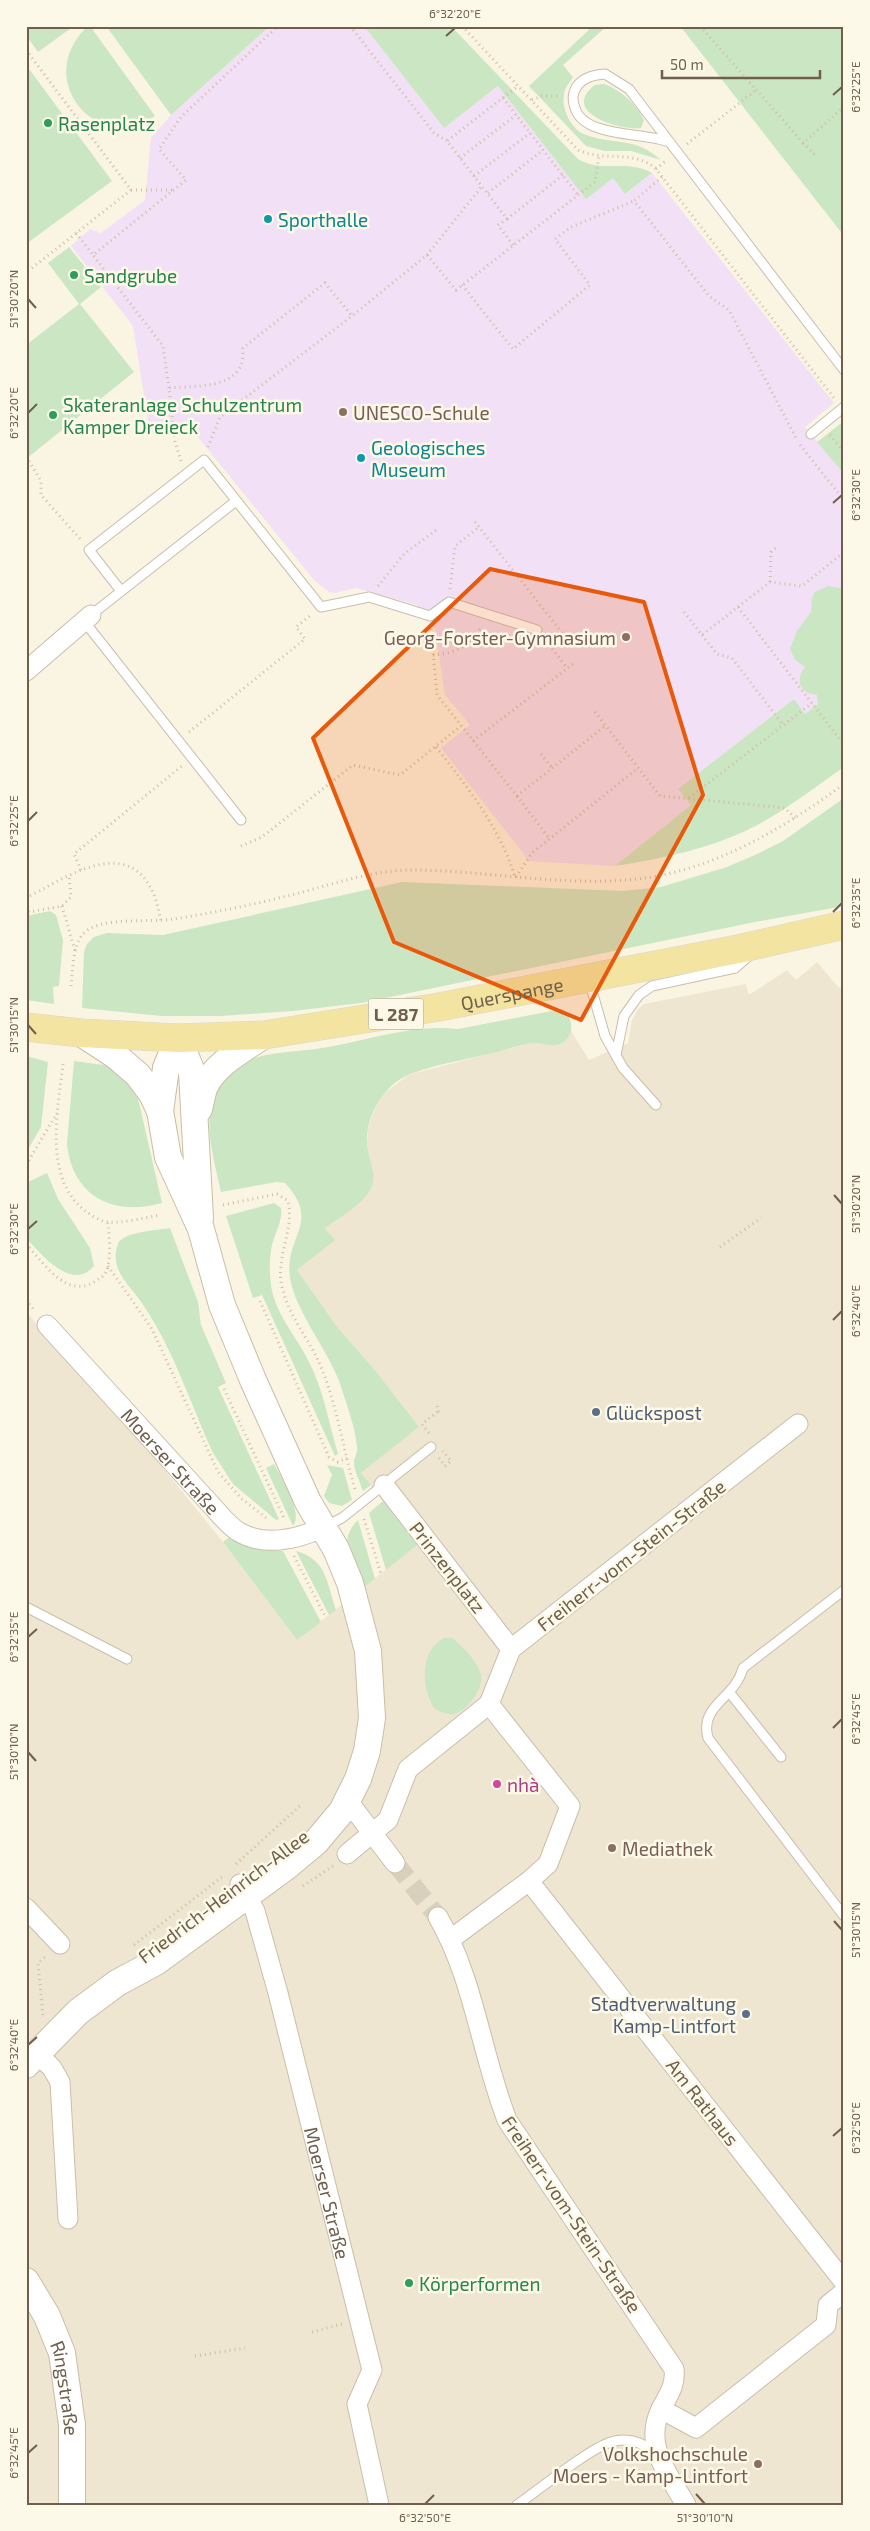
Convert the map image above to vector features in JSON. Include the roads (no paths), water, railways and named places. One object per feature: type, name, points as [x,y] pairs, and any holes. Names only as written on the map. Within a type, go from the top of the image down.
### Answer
[{"type":"main road","name":"Querspange","points":[[178,1038],[264,1035],[439,1007],[844,925]]},
{"type":"main road","name":"L 287","points":[[26,1027],[81,1033],[178,1038]]},
{"type":"main road","points":[[81,1033],[116,1056],[138,1076],[152,1094],[160,1111],[168,1157],[200,1229],[222,1305],[239,1347],[308,1502],[336,1549],[350,1583],[361,1618],[371,1670],[372,1718],[367,1751],[358,1779],[345,1792]]},
{"type":"main road","points":[[196,1120],[205,1087],[213,1073],[264,1035]]},
{"type":"main road","points":[[160,1111],[166,1068],[178,1038]]},
{"type":"main road","points":[[178,1038],[192,1072],[196,1120],[200,1229]]},
{"type":"main road","name":"Friedrich-Heinrich-Allee","points":[[32,2059],[78,2012],[116,1983],[156,1962],[236,1881],[316,1842],[332,1824],[345,1792]]},
{"type":"main road","name":"Ringstraße","points":[[26,2281],[48,2316],[62,2353],[72,2425],[72,2505]]},
{"type":"street","points":[[26,671],[87,618]]},
{"type":"street","name":"Moerser Straße","points":[[47,1325],[228,1524],[240,1533],[255,1538],[285,1539],[306,1535],[322,1528]]},
{"type":"street","name":"Freiherr-vom-Stein-Straße","points":[[511,1649],[798,1424]]},
{"type":"street","name":"Prinzenplatz","points":[[384,1485],[511,1649]]},
{"type":"street","points":[[347,1854],[388,1820],[408,1769],[489,1704],[511,1649]]},
{"type":"street","points":[[451,1939],[529,1881],[548,1864],[570,1806],[489,1704]]},
{"type":"street","points":[[345,1792],[372,1834],[395,1863]]},
{"type":"street","name":"Moerser Straße","points":[[236,1881],[256,1912],[372,2370],[357,2404],[379,2505]]},
{"type":"street","name":"Am Rathaus","points":[[529,1881],[844,2282]]},
{"type":"street","points":[[26,1908],[60,1944]]},
{"type":"street","name":"Freiherr-vom-Stein-Straße","points":[[438,1917],[451,1939],[464,1977],[494,2086],[506,2120],[674,2369],[673,2387],[661,2409],[655,2432],[655,2452]]},
{"type":"street","points":[[32,2059],[49,2064],[60,2082],[68,2219]]},
{"type":"street","points":[[661,2409],[696,2428],[826,2325],[828,2305],[844,2292]]},
{"type":"street","points":[[655,2452],[686,2505]]},
{"type":"lane","points":[[670,142],[658,137],[591,126],[576,114],[572,97],[580,83],[595,75],[605,74],[629,89],[670,142],[844,370]]},
{"type":"lane","points":[[811,434],[843,408]]},
{"type":"lane","points":[[121,590],[89,550],[204,460],[321,607],[369,596],[430,616],[449,602],[538,630]]},
{"type":"lane","points":[[236,501],[87,618],[178,741],[241,820]]},
{"type":"lane","points":[[616,1055],[624,1016],[639,995],[652,986],[735,968],[766,942]]},
{"type":"lane","points":[[589,978],[605,1036],[623,1068],[656,1105]]},
{"type":"lane","points":[[322,1528],[342,1518],[360,1505],[431,1447]]},
{"type":"lane","points":[[844,1590],[743,1668],[738,1681],[730,1693],[717,1704],[708,1716],[706,1728],[708,1738],[844,1916]]},
{"type":"lane","points":[[26,1607],[127,1659]]},
{"type":"lane","points":[[730,1693],[781,1757]]},
{"type":"lane","points":[[517,2505],[611,2442],[635,2441],[645,2444],[655,2452]]},
{"type":"tunnel","points":[[395,1863],[438,1917]]},
{"type":"place","name":"Rasenplatz","points":[[48,123]]},
{"type":"place","name":"Sporthalle","points":[[268,219]]},
{"type":"place","name":"Sandgrube","points":[[74,275]]},
{"type":"place","name":"UNESCO-Schule","points":[[343,412]]},
{"type":"place","name":"Skateranlage Schulzentrum Kamper Dreieck","points":[[53,415]]},
{"type":"place","name":"Geologisches Museum","points":[[361,458]]},
{"type":"place","name":"Georg-Forster-Gymnasium","points":[[626,637]]},
{"type":"place","name":"Glückspost","points":[[596,1412]]},
{"type":"place","name":"nhà","points":[[497,1784]]},
{"type":"place","name":"Mediathek","points":[[612,1848]]},
{"type":"place","name":"Stadtverwaltung Kamp-Lintfort","points":[[746,2014]]},
{"type":"place","name":"Körperformen","points":[[409,2283]]},
{"type":"place","name":"Volkshochschule Moers - Kamp-Lintfort","points":[[758,2464]]}]
